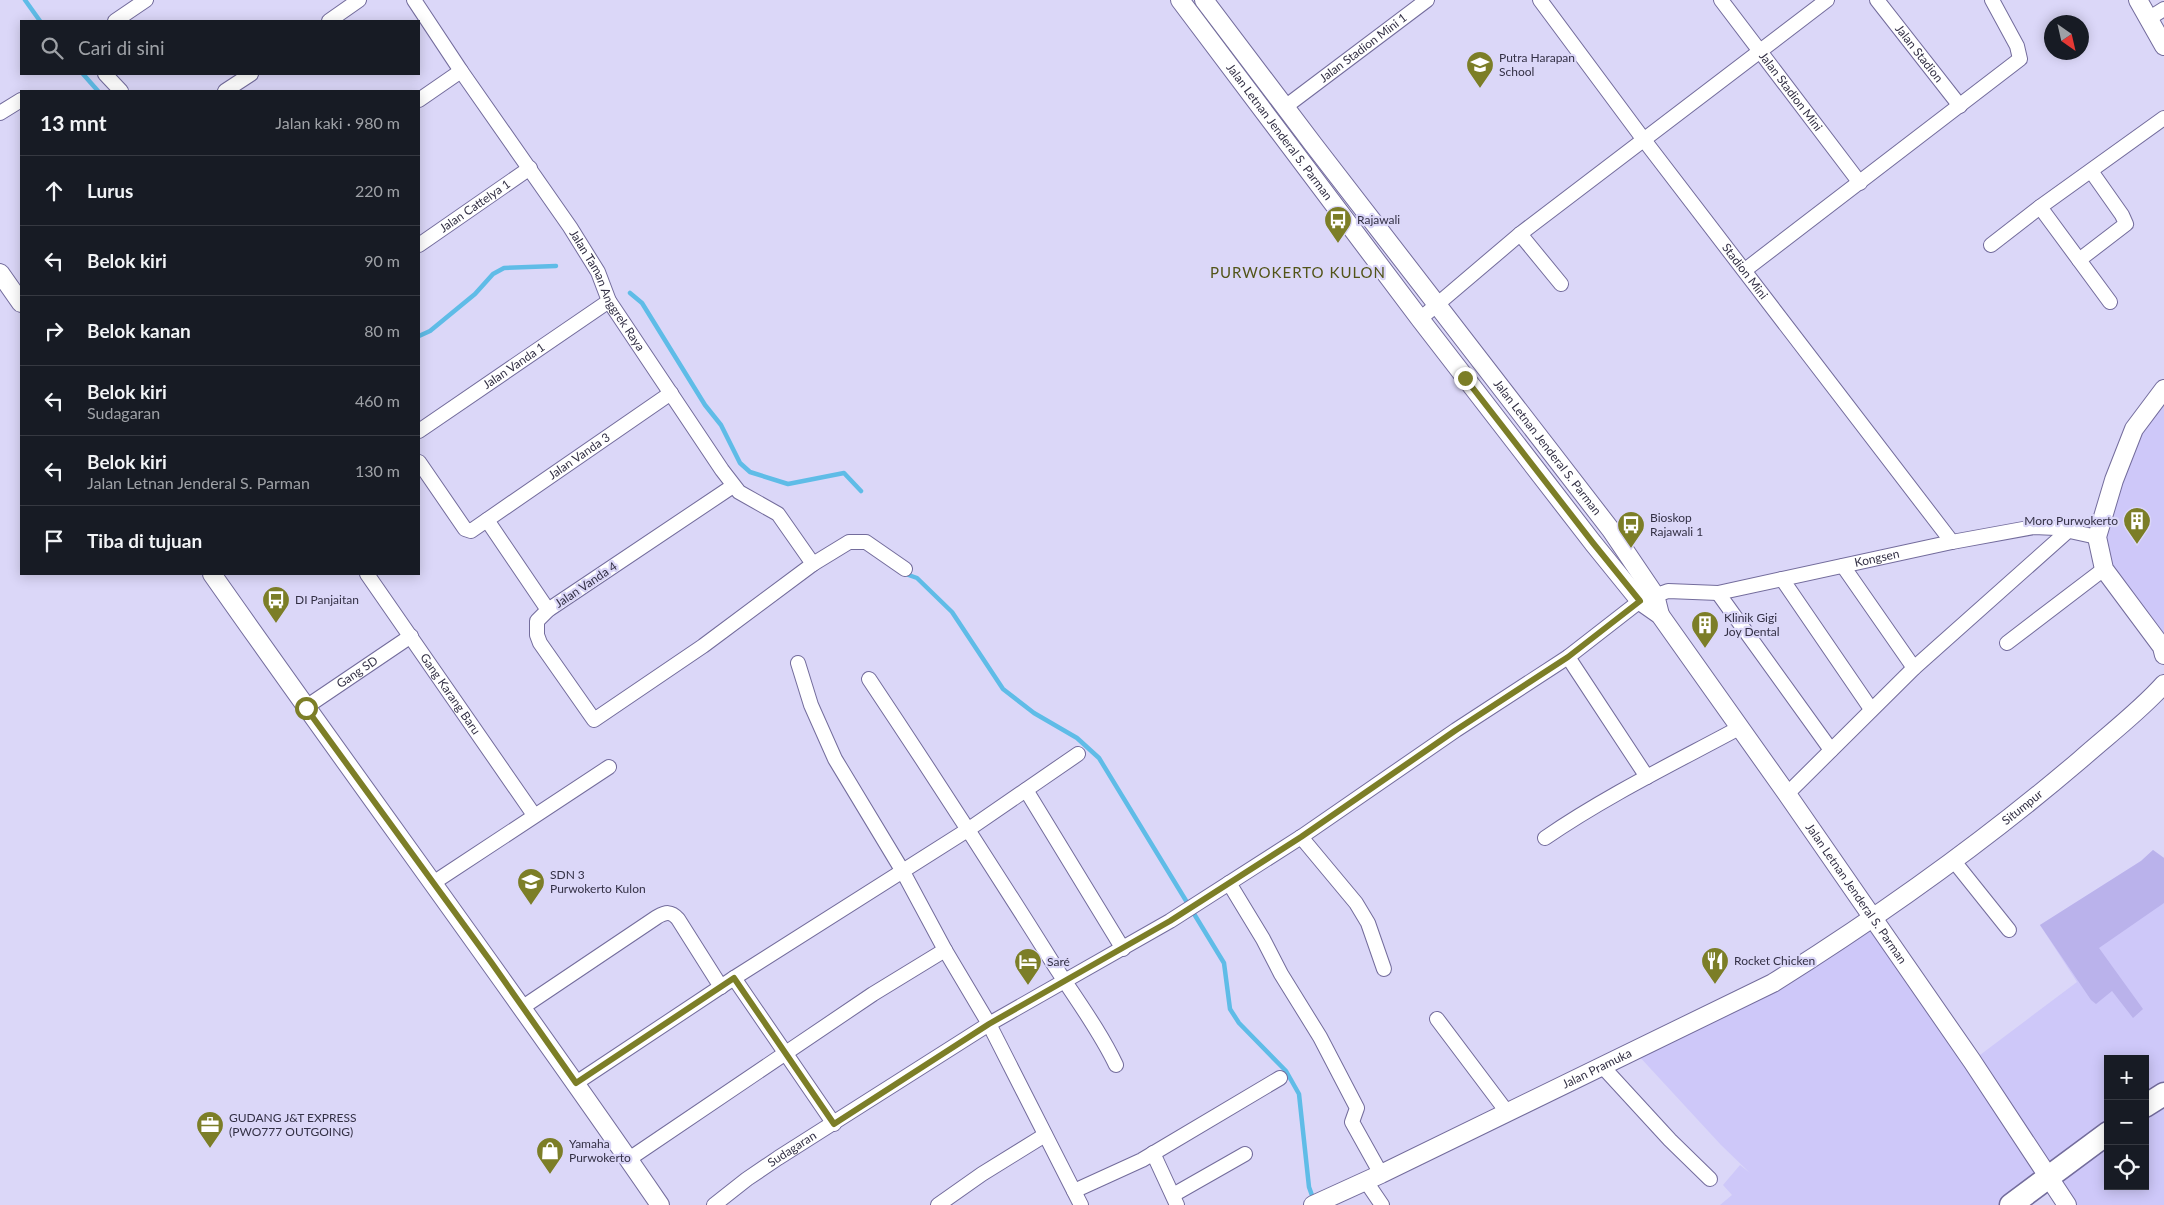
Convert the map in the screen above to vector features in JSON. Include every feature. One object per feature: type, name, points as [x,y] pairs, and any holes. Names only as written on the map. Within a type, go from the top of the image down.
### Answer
[{"type":"main road","points":[[2149,1103],[2164,1094]]},
{"type":"main road","points":[[2011,1205],[2104,1136]]},
{"type":"street","points":[[116,20],[146,0]]},
{"type":"street","points":[[330,20],[359,0]]},
{"type":"street","name":"Jalan Taman Anggrek Raya","points":[[414,0],[591,260],[609,301],[733,486],[739,492],[778,514],[813,564]]},
{"type":"street","name":"Jalan Letnan Jenderal S. Parman","points":[[1180,0],[1420,319],[1538,472],[1660,614],[1739,728],[1788,794],[1871,918],[1988,1085],[2067,1205]]},
{"type":"street","name":"Jalan Letnan Jenderal S. Parman","points":[[1204,0],[1292,102],[1437,306],[1611,530],[1648,598]]},
{"type":"street","name":"Jalan Stadion Mini 1","points":[[1292,102],[1427,0]]},
{"type":"street","name":"Stadion Mini","points":[[1540,0],[1644,140],[1952,542]]},
{"type":"street","name":"Jalan Stadion Mini","points":[[1721,0],[1860,183]]},
{"type":"street","points":[[1420,319],[1520,234],[1827,0]]},
{"type":"street","name":"Jalan Stadion","points":[[1877,0],[1960,106]]},
{"type":"street","points":[[1745,270],[2020,59],[2017,46],[1992,0]]},
{"type":"street","points":[[2138,0],[2164,46]]},
{"type":"street","points":[[2148,19],[2164,9]]},
{"type":"street","points":[[420,99],[461,71]]},
{"type":"street","points":[[106,75],[120,90]]},
{"type":"street","points":[[227,90],[249,75]]},
{"type":"street","points":[[0,113],[20,101]]},
{"type":"street","points":[[1991,245],[2040,207],[2164,118]]},
{"type":"street","name":"Jalan Cattelya 1","points":[[420,244],[530,168]]},
{"type":"street","points":[[2079,260],[2126,224],[2122,214],[2090,171]]},
{"type":"street","points":[[2040,207],[2110,302]]},
{"type":"street","points":[[1520,234],[1561,284]]},
{"type":"street","points":[[0,273],[20,302]]},
{"type":"street","name":"Jalan Vanda 1","points":[[420,430],[609,301]]},
{"type":"street","points":[[2164,389],[2134,429],[2114,480],[2097,537],[2104,569],[2162,647],[2164,655]]},
{"type":"street","name":"Jalan Vanda 3","points":[[420,463],[465,529],[471,531],[671,393]]},
{"type":"street","points":[[1538,472],[1556,460]]},
{"type":"street","name":"Jalan Vanda 4","points":[[733,486],[548,610],[537,621],[537,635],[594,720],[703,646],[813,564]]},
{"type":"street","points":[[487,520],[548,610]]},
{"type":"street","name":"Kongsen","points":[[1648,598],[1668,591],[1718,592],[1952,542],[2034,527],[2069,530],[2097,537]]},
{"type":"street","points":[[1788,794],[1914,668],[2069,530]]},
{"type":"street","points":[[813,564],[849,542],[857,541],[866,542],[905,569]]},
{"type":"street","points":[[1843,566],[1914,668]]},
{"type":"street","points":[[2007,643],[2104,569]]},
{"type":"street","points":[[213,575],[306,708],[523,1007],[660,1205]]},
{"type":"street","name":"Gang Karang Baru","points":[[368,575],[534,815]]},
{"type":"street","points":[[1782,579],[1871,709]]},
{"type":"street","points":[[1718,592],[1831,750]]},
{"type":"street","name":"Sudagaran","points":[[714,1205],[747,1179],[989,1024],[1065,983],[1170,921],[1228,882],[1301,837],[1456,730],[1568,657],[1648,598]]},
{"type":"street","name":"Gang SD","points":[[306,708],[411,636]]},
{"type":"street","points":[[1568,657],[1647,777]]},
{"type":"street","points":[[798,662],[811,704],[835,759],[902,870],[945,950],[989,1024],[1081,1205]]},
{"type":"street","points":[[868,679],[969,829],[1065,983],[1097,1030],[1116,1064]]},
{"type":"street","name":"Situmpur","points":[[1871,918],[1954,860],[2042,792],[2147,702],[2164,684]]},
{"type":"street","points":[[1545,838],[1568,821],[1739,728]]},
{"type":"street","points":[[576,1083],[734,978],[969,829],[1078,754]]},
{"type":"street","points":[[433,883],[609,767]]},
{"type":"street","points":[[1026,790],[1123,949]]},
{"type":"street","points":[[1301,837],[1356,903],[1368,923],[1384,969]]},
{"type":"street","points":[[1954,860],[2009,930]]},
{"type":"street","points":[[1228,882],[1320,1037],[1357,1108],[1352,1122],[1382,1205]]},
{"type":"street","points":[[523,1007],[657,916],[668,912],[673,913],[678,919],[721,988]]},
{"type":"street","name":"Jalan Pramuka","points":[[1320,1202],[1773,983],[1871,918]]},
{"type":"street","points":[[629,1159],[873,994],[945,950]]},
{"type":"street","points":[[734,978],[834,1124]]},
{"type":"street","points":[[1437,1019],[1507,1112]]},
{"type":"street","points":[[1602,1066],[1670,1140],[1710,1179]]},
{"type":"street","points":[[1074,1191],[1153,1153],[1280,1078]]},
{"type":"street","points":[[938,1205],[982,1174],[1045,1135]]},
{"type":"street","points":[[1153,1153],[1175,1200],[1245,1154]]},
{"type":"shaded area","points":[[2164,389],[2164,655],[2105,570],[2097,537],[2114,480]]},
{"type":"shaded area","points":[[2153,850],[2164,858],[2164,1205],[2067,1205],[2048,1177],[2010,1205],[1720,1205],[1732,1195],[1723,1185],[1740,1165],[1750,1173],[1721,1145],[1637,1054],[1871,918],[1972,1061],[2077,982],[2040,925],[2141,861]]},
{"type":"shaded area","points":[[2153,850],[2164,858],[2164,903],[2099,948],[2143,1009],[2133,1018],[2112,991],[2096,1004],[2091,1000],[2040,925],[2141,861]]},
{"type":"waterway","points":[[25,0],[39,20]]},
{"type":"waterway","points":[[84,75],[97,90]]},
{"type":"waterway","points":[[420,336],[430,331],[475,294],[493,274],[504,268],[556,266]]},
{"type":"waterway","points":[[630,293],[642,303],[705,405],[721,425],[740,463],[750,472],[788,484],[844,473],[861,491]]},
{"type":"waterway","points":[[903,573],[917,578],[952,612],[1003,689],[1034,713],[1077,738],[1099,758],[1224,963],[1230,1009],[1239,1023],[1286,1071],[1299,1094],[1309,1187],[1314,1201]]},
{"type":"place","name":"Putra Harapan School","points":[[1480,89]]},
{"type":"place","name":"Rajawali","points":[[1338,244]]},
{"type":"place","name":"Moro Purwokerto","points":[[2137,545]]},
{"type":"place","name":"Bioskop Rajawali 1","points":[[1631,549]]},
{"type":"place","name":"DI Panjaitan","points":[[276,624]]},
{"type":"place","name":"Klinik Gigi Joy Dental","points":[[1705,649]]},
{"type":"place","name":"SDN 3 Purwokerto Kulon","points":[[531,906]]},
{"type":"place","name":"Rocket Chicken","points":[[1715,985]]},
{"type":"place","name":"Saré","points":[[1028,986]]},
{"type":"place","name":"GUDANG J&T EXPRESS (PWO777 OUTGOING)","points":[[210,1149]]},
{"type":"place","name":"Yamaha Purwokerto","points":[[550,1175]]},
{"type":"district","name":"PURWOKERTO KULON","points":[[1298,273]]},
{"type":"route","points":[[306,708],[491,962],[576,1083],[734,978],[834,1124],[989,1024],[1065,983],[1170,921],[1228,882],[1301,837],[1456,730],[1568,657],[1640,601],[1465,378]]}]
